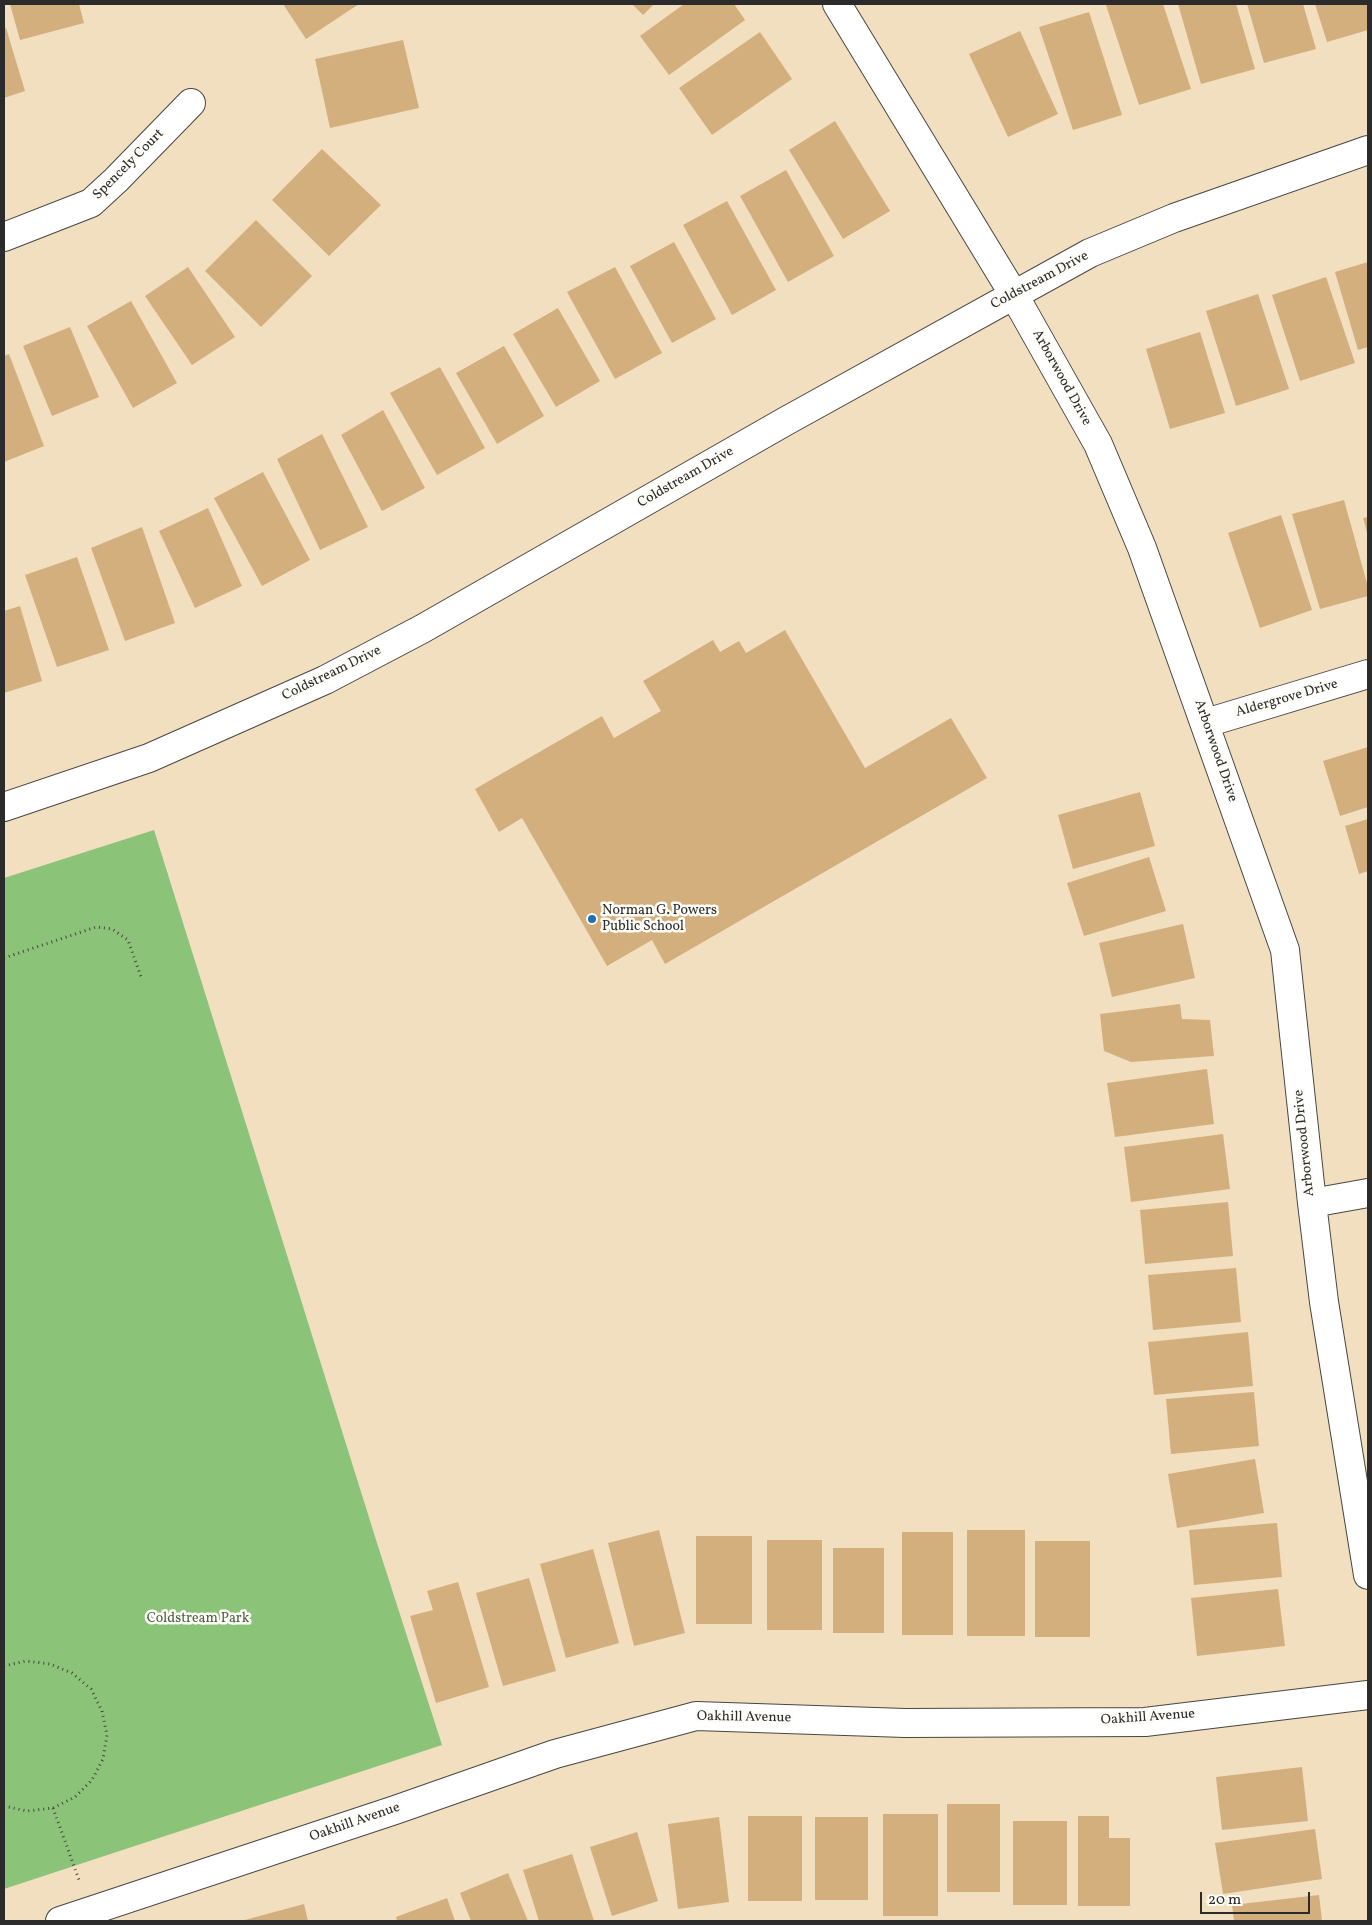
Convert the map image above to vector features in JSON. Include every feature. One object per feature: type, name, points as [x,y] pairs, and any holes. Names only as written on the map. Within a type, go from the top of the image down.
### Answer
[{"type":"street","name":"Arborwood Drive","points":[[837,4],[1014,295],[1098,444],[1142,548],[1206,722],[1285,950],[1324,1302],[1368,1575]]},
{"type":"street","name":"Spencely Court","points":[[4,237],[91,203],[191,103]]},
{"type":"street","name":"Coldstream Drive","points":[[4,807],[149,758],[325,680],[422,629],[786,421],[1090,253],[1174,218],[1368,150]]},
{"type":"street","name":"Aldergrove Drive","points":[[1206,722],[1368,674]]},
{"type":"street","points":[[1312,1203],[1368,1193]]},
{"type":"street","name":"Oakhill Avenue","points":[[60,1921],[94,1918],[555,1754],[696,1716],[905,1723],[1144,1722],[1368,1695]]},
{"type":"path","points":[[4,958],[96,927],[112,929],[128,940],[142,980]]},
{"type":"path","points":[[4,1666],[26,1661],[50,1664],[72,1673],[91,1689],[102,1711],[106,1735],[103,1759],[92,1780],[75,1797],[53,1808],[27,1811],[4,1806]]},
{"type":"path","points":[[53,1808],[94,1918]]},
{"type":"green space","name":"Coldstream Park","points":[[154,830],[442,1745],[4,1889],[4,878]]},
{"type":"building","points":[[10,4],[79,4],[84,23],[20,40]]},
{"type":"building","points":[[283,4],[359,4],[306,39]]},
{"type":"building","points":[[632,4],[654,4],[643,15]]},
{"type":"building","points":[[684,4],[734,4],[745,20],[669,75],[640,36]]},
{"type":"building","points":[[1163,4],[1191,89],[1139,105],[1106,5]]},
{"type":"building","points":[[1178,4],[1236,4],[1255,69],[1201,84]]},
{"type":"building","points":[[1247,4],[1303,4],[1316,49],[1264,63]]},
{"type":"building","points":[[1315,4],[1368,4],[1368,30],[1327,42]]},
{"type":"building","points":[[1089,12],[1122,115],[1073,130],[1039,27]]},
{"type":"building","points":[[6,28],[25,91],[4,98],[4,29]]},
{"type":"building","points":[[1020,31],[1058,114],[1008,137],[969,54]]},
{"type":"building","points":[[760,32],[792,79],[712,135],[679,88]]},
{"type":"building","points":[[403,40],[419,108],[330,128],[315,59]]},
{"type":"building","points":[[835,121],[890,211],[843,239],[789,150]]},
{"type":"building","points":[[322,149],[381,205],[329,256],[272,200]]},
{"type":"building","points":[[786,170],[834,256],[788,282],[740,196]]},
{"type":"building","points":[[727,201],[776,290],[732,315],[683,225]]},
{"type":"building","points":[[256,220],[312,276],[261,327],[205,271]]},
{"type":"building","points":[[674,242],[716,319],[672,343],[630,266]]},
{"type":"building","points":[[1368,262],[1368,347],[1358,350],[1335,272]]},
{"type":"building","points":[[188,267],[235,337],[192,365],[145,296]]},
{"type":"building","points":[[615,267],[662,353],[615,379],[567,292]]},
{"type":"building","points":[[1326,277],[1355,363],[1300,381],[1272,295]]},
{"type":"building","points":[[1258,294],[1289,389],[1236,406],[1206,311]]},
{"type":"building","points":[[131,301],[177,383],[133,408],[87,326]]},
{"type":"building","points":[[558,308],[600,381],[556,407],[513,334]]},
{"type":"building","points":[[70,327],[99,397],[52,416],[23,346]]},
{"type":"building","points":[[1200,332],[1225,413],[1170,429],[1146,349]]},
{"type":"building","points":[[504,346],[544,416],[497,444],[456,373]]},
{"type":"building","points":[[9,354],[44,446],[4,462],[4,356]]},
{"type":"building","points":[[440,367],[485,448],[437,475],[390,393]]},
{"type":"building","points":[[383,410],[425,488],[382,511],[341,435]]},
{"type":"building","points":[[322,434],[368,527],[320,550],[277,459]]},
{"type":"building","points":[[263,472],[310,560],[262,586],[214,498]]},
{"type":"building","points":[[1344,500],[1368,587],[1368,596],[1320,609],[1292,514]]},
{"type":"building","points":[[208,508],[242,586],[195,608],[159,531]]},
{"type":"building","points":[[1281,515],[1312,610],[1260,628],[1228,533]]},
{"type":"building","points":[[1368,517],[1368,536],[1363,518]]},
{"type":"building","points":[[142,527],[175,623],[125,641],[91,548]]},
{"type":"building","points":[[77,557],[109,650],[57,667],[25,575]]},
{"type":"building","points":[[20,606],[42,681],[4,693],[4,611]]},
{"type":"building","points":[[785,630],[865,768],[951,718],[987,778],[665,964],[652,940],[607,966],[522,818],[499,832],[475,789],[602,716],[614,738],[661,711],[643,681],[713,640],[720,652],[739,641],[746,653]]},
{"type":"building","points":[[1368,747],[1368,807],[1340,816],[1323,761]]},
{"type":"building","points":[[1140,792],[1155,846],[1073,869],[1058,815]]},
{"type":"building","points":[[1368,819],[1368,871],[1359,874],[1345,826]]},
{"type":"building","points":[[1149,857],[1166,911],[1084,936],[1067,883]]},
{"type":"building","points":[[1183,924],[1195,978],[1112,997],[1099,943]]},
{"type":"building","points":[[1180,1004],[1182,1019],[1210,1020],[1214,1056],[1131,1062],[1104,1051],[1100,1014]]},
{"type":"building","points":[[1207,1069],[1214,1124],[1115,1137],[1107,1083]]},
{"type":"building","points":[[1223,1134],[1230,1189],[1131,1202],[1124,1147]]},
{"type":"building","points":[[1228,1202],[1233,1256],[1145,1264],[1140,1210]]},
{"type":"building","points":[[1236,1268],[1241,1322],[1153,1330],[1148,1275]]},
{"type":"building","points":[[1248,1332],[1253,1386],[1154,1395],[1148,1342]]},
{"type":"building","points":[[1254,1392],[1259,1446],[1171,1454],[1166,1399]]},
{"type":"building","points":[[1255,1459],[1264,1513],[1177,1528],[1168,1474]]},
{"type":"building","points":[[1277,1523],[1282,1577],[1194,1585],[1189,1530]]},
{"type":"building","points":[[659,1530],[685,1633],[634,1646],[608,1543]]},
{"type":"building","points":[[967,1530],[1025,1530],[1025,1636],[967,1636]]},
{"type":"building","points":[[902,1532],[953,1532],[953,1635],[902,1635]]},
{"type":"building","points":[[696,1536],[752,1536],[752,1624],[696,1624]]},
{"type":"building","points":[[767,1540],[822,1540],[822,1630],[767,1630]]},
{"type":"building","points":[[1035,1541],[1090,1541],[1090,1637],[1035,1637]]},
{"type":"building","points":[[833,1548],[884,1548],[884,1633],[833,1633]]},
{"type":"building","points":[[593,1549],[619,1643],[566,1658],[540,1564]]},
{"type":"building","points":[[529,1578],[556,1671],[503,1686],[476,1593]]},
{"type":"building","points":[[458,1582],[489,1687],[436,1703],[410,1616],[433,1610],[427,1591]]},
{"type":"building","points":[[1278,1589],[1285,1646],[1197,1656],[1191,1598]]},
{"type":"building","points":[[1302,1767],[1308,1821],[1222,1830],[1216,1777]]},
{"type":"building","points":[[947,1804],[1000,1804],[1000,1892],[947,1892]]},
{"type":"building","points":[[883,1814],[938,1814],[938,1916],[883,1916]]},
{"type":"building","points":[[748,1816],[802,1816],[802,1901],[748,1901]]},
{"type":"building","points":[[1078,1816],[1109,1816],[1109,1838],[1130,1838],[1130,1906],[1078,1906]]},
{"type":"building","points":[[719,1817],[729,1902],[678,1909],[668,1824]]},
{"type":"building","points":[[815,1817],[868,1817],[868,1900],[815,1900]]},
{"type":"building","points":[[1013,1821],[1067,1821],[1067,1905],[1013,1905]]},
{"type":"building","points":[[1315,1829],[1322,1879],[1223,1894],[1215,1843]]},
{"type":"building","points":[[637,1832],[658,1901],[612,1916],[590,1847]]},
{"type":"building","points":[[572,1854],[594,1921],[539,1921],[523,1870]]},
{"type":"building","points":[[508,1873],[528,1921],[471,1921],[460,1893]]},
{"type":"building","points":[[1319,1895],[1322,1921],[1234,1921],[1232,1905]]},
{"type":"building","points":[[447,1898],[455,1921],[397,1921],[396,1917]]},
{"type":"building","points":[[304,1904],[308,1921],[241,1921]]},
{"type":"place","name":"Norman G. Powers Public School","points":[[592,919]]}]
